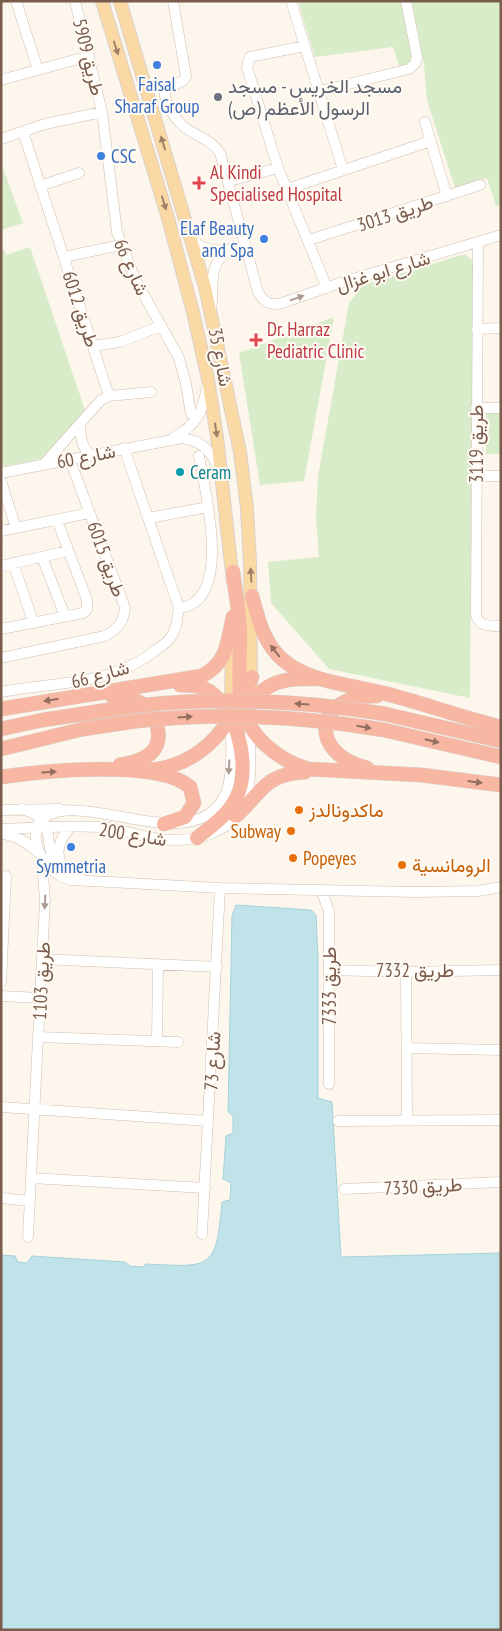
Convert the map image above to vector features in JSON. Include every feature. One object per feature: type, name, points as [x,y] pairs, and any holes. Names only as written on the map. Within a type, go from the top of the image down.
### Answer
[{"type":"highway","points":[[197,838],[228,811],[237,797],[241,779],[240,629],[233,572]]},
{"type":"highway","points":[[252,596],[259,622],[266,636],[283,660],[309,674],[501,727]]},
{"type":"highway","points":[[139,688],[202,676],[215,669],[224,653],[233,617]]},
{"type":"highway","points":[[241,718],[252,677]]},
{"type":"highway","points":[[1,777],[37,772],[164,769],[184,761],[203,750],[241,718],[260,692],[280,681],[287,679],[332,681]]},
{"type":"highway","points":[[1,710],[82,695],[139,688],[180,685],[202,688],[241,718],[267,746],[290,764],[326,771]]},
{"type":"highway","points":[[82,695],[112,696],[140,702],[152,712],[158,728],[159,739],[149,756],[140,762],[97,770]]},
{"type":"highway","points":[[392,773],[355,765],[341,757],[329,741],[326,719],[336,706],[357,697],[377,696],[420,704]]},
{"type":"highway","points":[[1,729],[43,720],[134,706],[207,701],[281,702],[385,714],[501,741]]},
{"type":"highway","points":[[1,749],[83,729],[136,721],[179,717],[257,716],[337,722],[384,730],[501,757]]},
{"type":"highway","points":[[134,771],[174,778],[190,787],[194,803],[191,811],[185,817],[164,824]]},
{"type":"highway","points":[[236,816],[272,778],[294,772],[392,773],[501,785]]},
{"type":"main road","name":"شارع 35","points":[[102,1],[176,246],[208,379],[233,572],[233,617],[241,718]]},
{"type":"main road","name":"شارع 35","points":[[120,1],[212,310],[240,452],[247,508],[252,596],[252,677]]},
{"type":"street","points":[[16,1],[38,70]]},
{"type":"street","name":"طريق 5909","points":[[75,1],[102,112]]},
{"type":"street","points":[[173,1],[186,74],[183,81],[165,90],[164,95],[172,113],[183,127],[216,148],[222,157],[246,246],[230,250],[209,250],[192,239]]},
{"type":"street","points":[[292,1],[343,170]]},
{"type":"street","points":[[320,91],[409,69],[415,64],[417,57],[406,1]]},
{"type":"street","points":[[305,46],[250,57],[247,61],[247,67],[278,168],[327,288]]},
{"type":"street","points":[[1,80],[89,56]]},
{"type":"street","points":[[1,139],[65,118],[102,112]]},
{"type":"street","name":"شارع 66","points":[[102,112],[113,211],[121,245],[129,267],[179,358],[191,414]]},
{"type":"street","points":[[425,122],[447,196]]},
{"type":"street","name":"طريق 6012","points":[[23,132],[109,396]]},
{"type":"street","points":[[287,189],[430,141]]},
{"type":"street","points":[[229,181],[278,168]]},
{"type":"street","points":[[40,186],[78,173]]},
{"type":"street","name":"طريق 3013","points":[[309,240],[480,185]]},
{"type":"street","name":"شارع ابو غزال","points":[[246,246],[258,292],[266,303],[274,305],[501,235]]},
{"type":"street","name":"طريق 3119","points":[[478,243],[476,614],[477,619],[483,625],[501,626]]},
{"type":"street","points":[[64,257],[121,245]]},
{"type":"street","points":[[212,310],[214,266],[218,259],[230,250]]},
{"type":"street","points":[[93,346],[120,342],[161,326]]},
{"type":"street","points":[[477,329],[501,328]]},
{"type":"street","points":[[171,438],[195,423],[204,406],[208,379]]},
{"type":"street","points":[[44,464],[101,400],[109,396],[151,392]]},
{"type":"street","points":[[476,408],[501,408]]},
{"type":"street","points":[[80,425],[84,449],[91,455]]},
{"type":"street","points":[[171,438],[196,440],[204,445],[212,454],[221,476]]},
{"type":"street","name":"شارع 60","points":[[1,473],[171,438]]},
{"type":"street","points":[[124,448],[179,608],[189,606],[198,600],[206,587],[211,566],[212,546],[208,507],[199,456]]},
{"type":"street","name":"طريق 6015","points":[[1,658],[105,636],[118,629],[124,619],[125,608],[70,460]]},
{"type":"street","points":[[476,476],[501,476]]},
{"type":"street","points":[[1,480],[16,528]]},
{"type":"street","points":[[149,518],[208,507]]},
{"type":"street","points":[[1,531],[90,513]]},
{"type":"street","points":[[1,629],[33,621],[84,613],[88,610],[88,605],[57,520]]},
{"type":"street","points":[[1,566],[68,551]]},
{"type":"street","points":[[42,558],[65,616]]},
{"type":"street","points":[[13,563],[33,621]]},
{"type":"street","name":"شارع 66","points":[[1,692],[91,680],[128,669],[148,657],[172,637],[177,623],[179,608]]},
{"type":"street","name":"شارع 200","points":[[42,825],[102,827],[153,838],[176,840],[214,834],[236,816],[244,802],[249,785],[241,718]]},
{"type":"street","name":"شارع 200","points":[[42,825],[51,814],[81,811],[164,824],[186,822],[201,816],[213,809],[222,799],[228,785],[241,718]]},
{"type":"street","name":"شارع 200","points":[[22,809],[34,813],[42,825]]},
{"type":"street","points":[[1,810],[81,811]]},
{"type":"street","points":[[1,829],[42,825]]},
{"type":"street","points":[[40,854],[42,825]]},
{"type":"street","points":[[42,825],[51,857],[58,866],[67,872],[90,881]]},
{"type":"street","points":[[67,872],[60,864],[58,849],[65,833],[72,827]]},
{"type":"street","points":[[1,834],[23,840],[40,854],[58,876],[90,881],[220,888],[321,890],[478,891],[501,887]]},
{"type":"street","name":"طريق 1103","points":[[28,1237],[46,889],[40,854]]},
{"type":"street","points":[[1,982],[6,876]]},
{"type":"street","name":"شارع 73","points":[[202,1234],[220,888]]},
{"type":"street","name":"طريق 7333","points":[[321,890],[329,911],[329,1084]]},
{"type":"street","points":[[329,911],[335,890]]},
{"type":"street","points":[[42,959],[217,967]]},
{"type":"street","points":[[157,1041],[158,964]]},
{"type":"street","name":"طريق 7332","points":[[329,970],[406,972],[501,970]]},
{"type":"street","points":[[406,972],[407,1120]]},
{"type":"street","points":[[1,996],[40,998]]},
{"type":"street","points":[[38,1037],[178,1042]]},
{"type":"street","points":[[407,1048],[501,1050]]},
{"type":"street","points":[[1,1107],[208,1121]]},
{"type":"street","points":[[338,1121],[501,1120]]},
{"type":"street","points":[[31,1178],[205,1188]]},
{"type":"street","name":"طريق 7330","points":[[344,1189],[501,1182]]},
{"type":"street","points":[[1,1198],[30,1201]]},
{"type":"green space","points":[[298,1],[402,1],[413,58],[409,64],[399,66],[393,47],[315,57]]},
{"type":"green space","points":[[412,1],[501,1],[501,205],[496,206],[487,178],[455,188],[427,100],[424,65]]},
{"type":"green space","points":[[3,168],[23,223],[1,230],[1,169]]},
{"type":"green space","points":[[1,244],[6,255],[30,247],[85,410],[41,459],[1,467]]},
{"type":"green space","points":[[465,254],[473,261],[470,698],[329,669],[271,603],[268,562],[319,557],[316,518],[318,476],[349,303],[363,285]]},
{"type":"green space","points":[[334,317],[304,481],[260,485],[239,353]]},
{"type":"green space","points":[[486,412],[501,412],[501,454],[486,454]]},
{"type":"water","points":[[236,905],[311,910],[316,915],[318,958],[318,1098],[332,1102],[341,1257],[501,1253],[501,1630],[1,1630],[1,1255],[15,1256],[18,1262],[27,1263],[32,1256],[125,1262],[130,1266],[143,1267],[146,1264],[197,1264],[206,1260],[212,1253],[217,1241],[222,1202],[230,1200],[231,1183],[223,1179],[226,1136],[233,1133],[233,1116],[228,1112],[232,916]]},
{"type":"place","name":"Faisal Sharaf Group","points":[[157,65]]},
{"type":"place","name":"مسجد الخريس - مسجد الرسول الأعظم (ص)","points":[[218,97]]},
{"type":"place","name":"CSC","points":[[101,156]]},
{"type":"place","name":"Al Kindi Specialised Hospital","points":[[199,183]]},
{"type":"place","name":"Elaf Beauty and Spa","points":[[264,239]]},
{"type":"place","name":"Dr. Harraz Pediatric Clinic","points":[[256,340]]},
{"type":"place","name":"Ceram","points":[[180,472]]},
{"type":"place","name":"ماكدونالدز","points":[[299,810]]},
{"type":"place","name":"Subway","points":[[291,831]]},
{"type":"place","name":"Symmetria","points":[[71,847]]},
{"type":"place","name":"Popeyes","points":[[293,858]]},
{"type":"place","name":"الرومانسية","points":[[402,865]]}]
